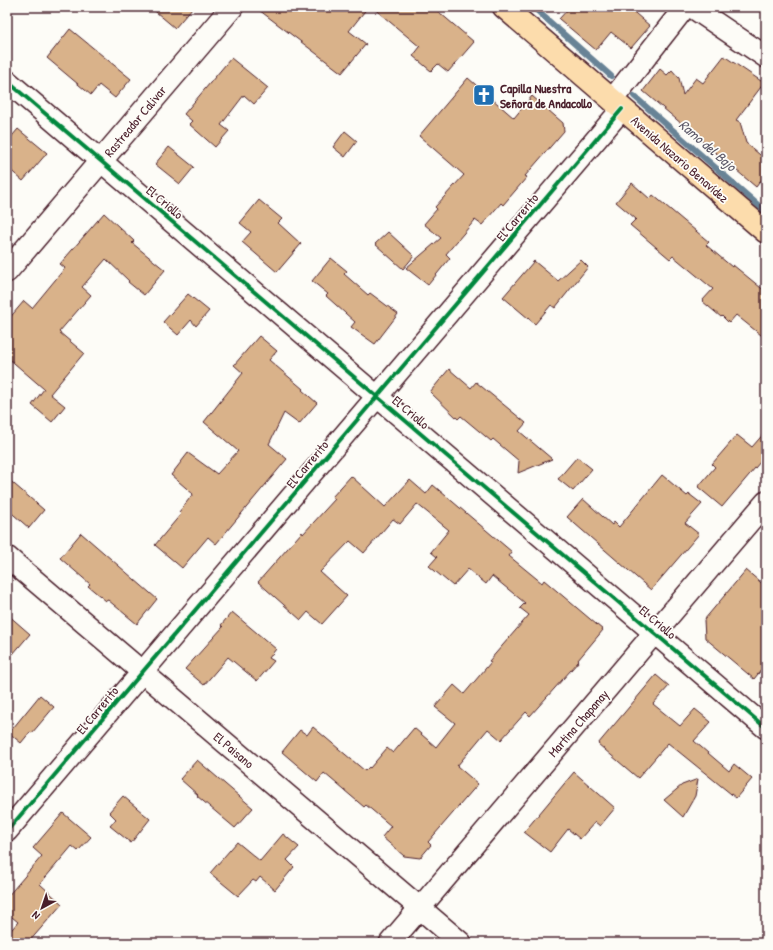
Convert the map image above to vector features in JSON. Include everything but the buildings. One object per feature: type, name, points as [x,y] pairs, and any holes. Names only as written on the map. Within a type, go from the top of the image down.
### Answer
[{"type":"main road","name":"Rastreador Calivar","points":[[7,271],[232,7]]},
{"type":"main road","name":"Avenida Nazario Benavídez","points":[[504,7],[766,232]]},
{"type":"street","name":"El Carrerito","points":[[7,831],[377,397],[617,105],[685,7]]},
{"type":"street","points":[[692,7],[766,57]]},
{"type":"street","name":"El Criollo","points":[[7,81],[766,728]]},
{"type":"street","name":"Martina Chapanay","points":[[390,943],[766,502]]},
{"type":"street","name":"El Paisano","points":[[7,557],[461,943]]},
{"type":"waterway","name":"Ramo del Bajo","points":[[533,7],[611,76]]},
{"type":"waterway","name":"Ramo del Bajo","points":[[634,96],[766,212]]},
{"type":"cycle path","points":[[7,81],[766,728]]},
{"type":"cycle path","points":[[7,831],[622,109]]},
{"type":"place","name":"Capilla Nuestra Señora de Andacollo","points":[[484,95]]}]
